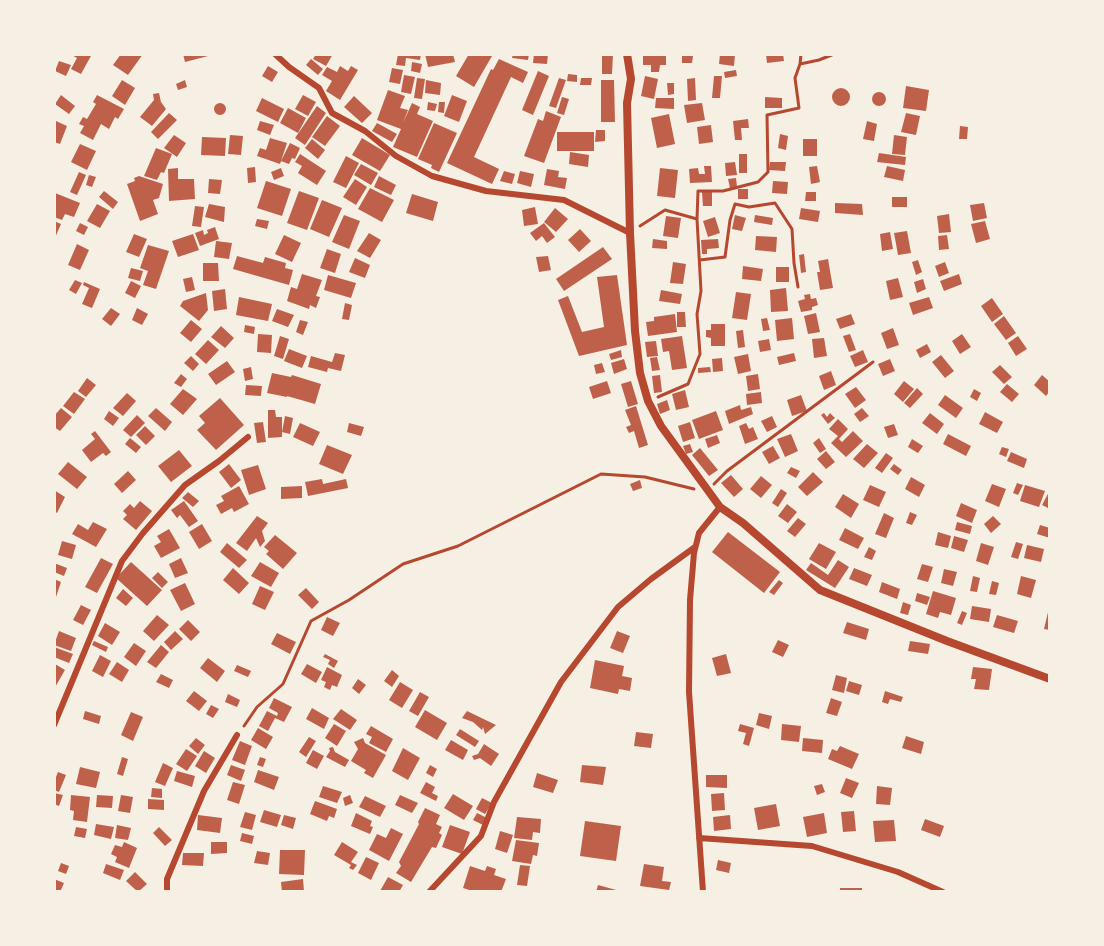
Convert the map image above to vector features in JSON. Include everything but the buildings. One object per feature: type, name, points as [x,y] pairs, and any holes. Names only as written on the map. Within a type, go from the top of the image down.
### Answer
[{"type":"street","points":[[275,54],[319,88],[332,113],[432,176],[486,191],[564,200],[630,233]]},
{"type":"street","points":[[627,54],[631,79],[627,103],[635,331],[640,373],[648,401],[661,426],[720,507],[820,590],[1050,679]]},
{"type":"street","points":[[54,725],[122,561],[185,485],[248,437]]},
{"type":"street","points":[[703,892],[689,692],[690,600],[699,533],[720,507]]},
{"type":"street","points":[[429,892],[481,836],[494,802],[561,682],[618,607],[695,547]]},
{"type":"street","points":[[167,892],[167,879],[204,791],[237,735]]},
{"type":"street","points":[[699,838],[812,846],[898,872],[943,892]]},
{"type":"path","points":[[648,401],[688,384],[700,354],[697,314],[701,291],[698,191],[723,191],[758,182],[768,172],[767,115],[799,108],[795,78],[801,54]]},
{"type":"path","points":[[800,64],[834,54]]},
{"type":"path","points":[[700,260],[725,257],[735,204],[749,207],[775,203],[792,229],[798,287]]},
{"type":"path","points":[[630,233],[665,210],[697,219]]},
{"type":"path","points":[[237,735],[257,707],[283,684],[311,621],[403,564],[458,546],[601,474],[645,477],[707,491],[727,471],[873,362]]}]
